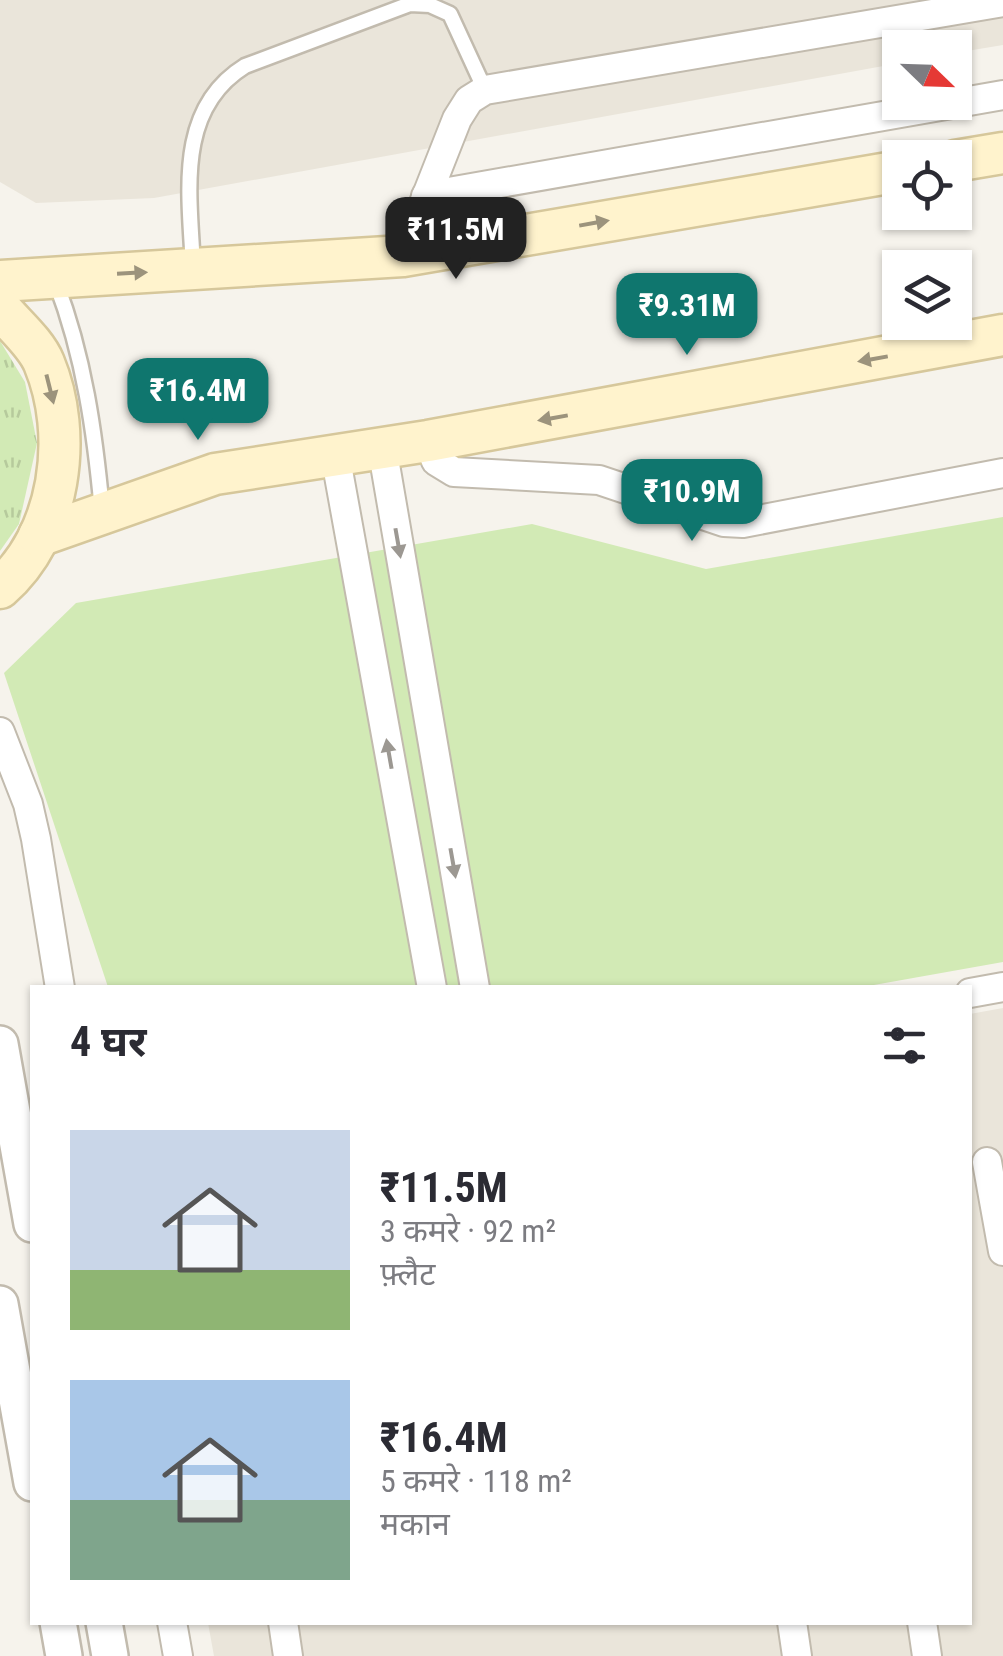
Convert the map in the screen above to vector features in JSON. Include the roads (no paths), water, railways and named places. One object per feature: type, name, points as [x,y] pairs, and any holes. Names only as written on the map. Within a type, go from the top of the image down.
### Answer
[{"type":"main road","points":[[972,159],[1003,153]]},
{"type":"main road","points":[[0,280],[403,256],[882,174]]},
{"type":"main road","points":[[0,308],[43,361],[61,435],[56,487],[39,536],[0,588]]},
{"type":"main road","points":[[39,536],[215,474],[428,441],[1003,335]]},
{"type":"street","points":[[403,256],[457,118],[469,100],[485,90],[1003,2]]},
{"type":"street","points":[[426,196],[1003,95]]},
{"type":"street","points":[[428,441],[436,462],[454,472],[598,480],[724,522],[743,522],[1003,472]]},
{"type":"street","points":[[382,447],[474,985]]},
{"type":"street","points":[[334,454],[431,985]]},
{"type":"street","points":[[0,732],[28,804],[59,985]]},
{"type":"street","points":[[972,993],[1003,987]]},
{"type":"street","points":[[0,1044],[30,1213]]},
{"type":"street","points":[[987,1163],[1003,1251]]},
{"type":"street","points":[[0,1304],[30,1472]]},
{"type":"street","points":[[59,1625],[64,1656]]},
{"type":"street","points":[[105,1625],[110,1656]]},
{"type":"street","points":[[173,1625],[178,1656]]},
{"type":"street","points":[[283,1625],[288,1656]]},
{"type":"street","points":[[792,1625],[797,1656]]},
{"type":"street","points":[[922,1625],[927,1656]]},
{"type":"lane","points":[[193,270],[189,181],[196,122],[228,77],[245,66],[410,4],[430,4],[450,14],[485,90]]},
{"type":"lane","points":[[54,278],[83,372],[102,514]]}]
